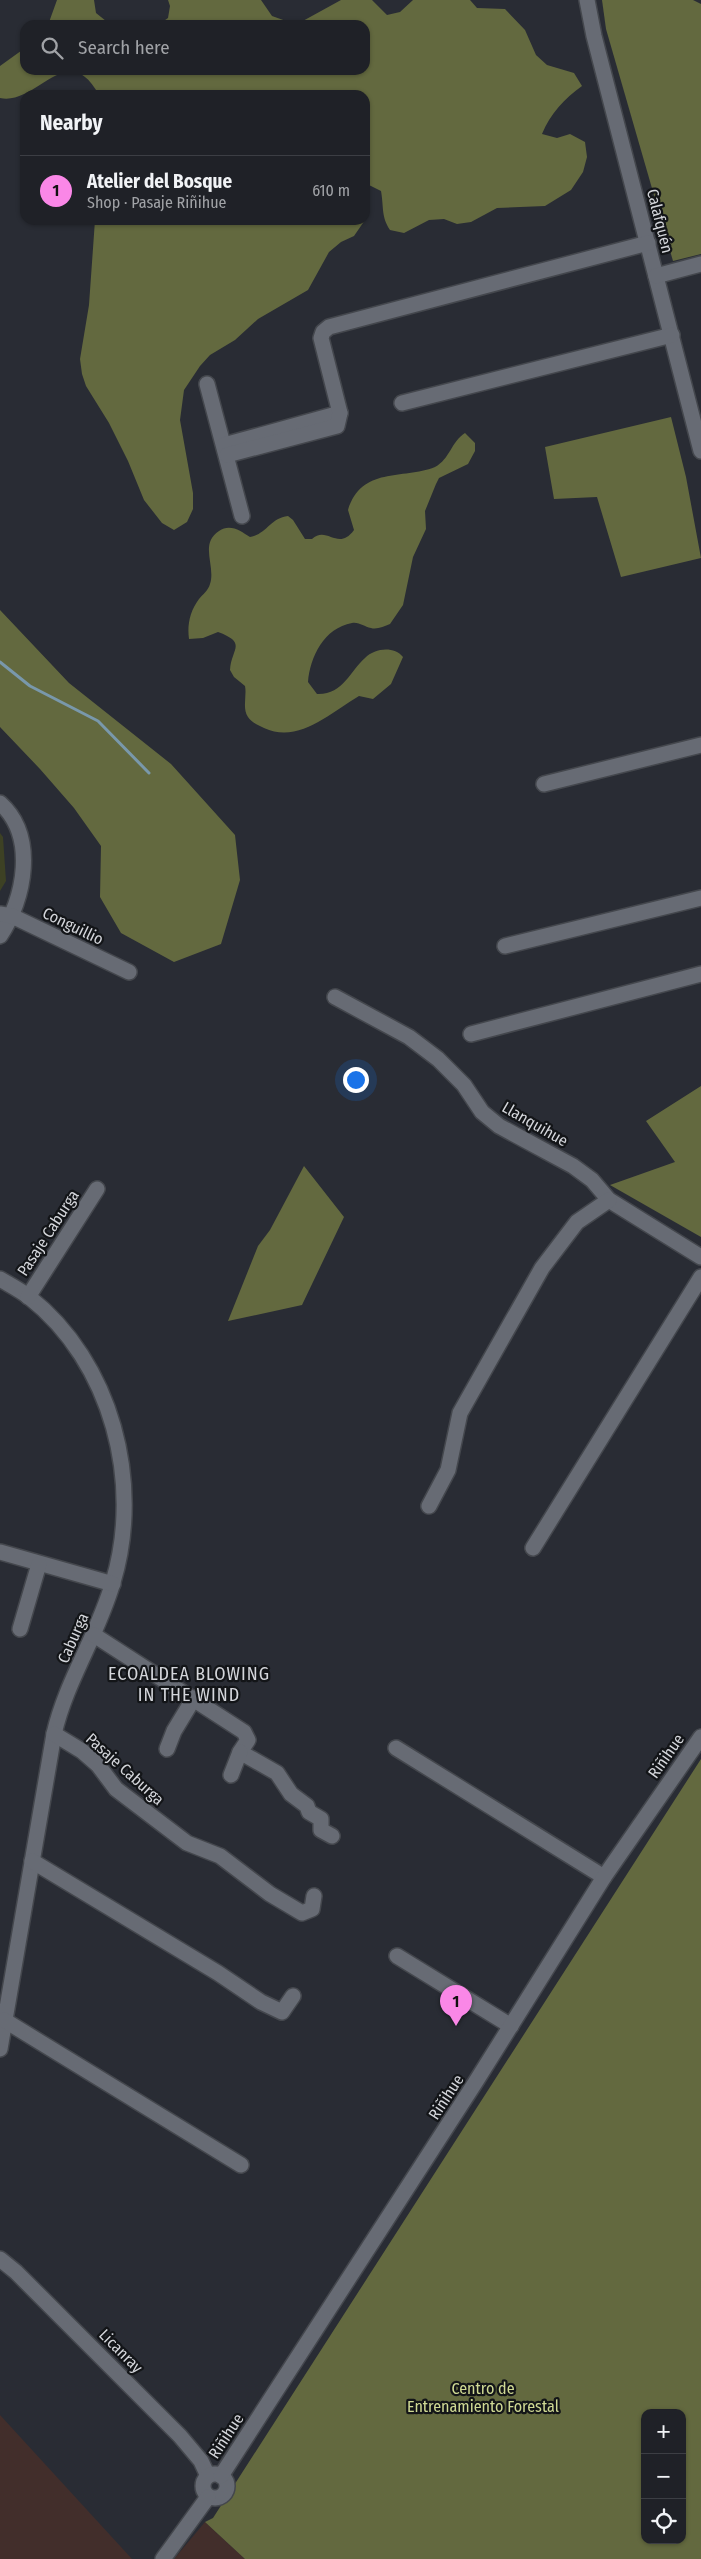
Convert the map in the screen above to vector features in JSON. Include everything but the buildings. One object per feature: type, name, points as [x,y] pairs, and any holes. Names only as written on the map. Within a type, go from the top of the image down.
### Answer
[{"type":"street","name":"Calafquén","points":[[587,0],[594,36],[701,451]]},
{"type":"street","points":[[225,450],[340,413],[322,341],[323,332],[329,327],[648,243]]},
{"type":"street","points":[[656,276],[701,264]]},
{"type":"street","points":[[402,403],[672,335]]},
{"type":"street","points":[[207,384],[242,516]]},
{"type":"street","points":[[544,784],[701,745]]},
{"type":"street","points":[[0,802],[9,810],[14,821],[23,856],[21,892],[6,915],[0,936]]},
{"type":"street","points":[[505,946],[701,898]]},
{"type":"street","name":"Conguillio","points":[[6,915],[129,972]]},
{"type":"street","points":[[471,1034],[701,974]]},
{"type":"street","name":"Llanquihue","points":[[335,997],[409,1037],[438,1059],[464,1085],[482,1112],[499,1126],[573,1166],[592,1180],[609,1200],[701,1257]]},
{"type":"street","name":"Pasaje Caburga","points":[[28,1296],[97,1189]]},
{"type":"street","points":[[429,1506],[448,1470],[460,1413],[542,1268],[577,1222],[609,1200]]},
{"type":"street","points":[[532,1548],[701,1277]]},
{"type":"street","name":"Caburga","points":[[0,1279],[28,1296],[55,1322],[78,1352],[98,1385],[114,1428],[122,1461],[125,1501],[123,1537],[113,1584],[94,1635],[63,1702],[54,1734],[0,2049]]},
{"type":"street","points":[[0,1552],[113,1584]]},
{"type":"street","points":[[20,1629],[39,1564]]},
{"type":"street","points":[[94,1635],[244,1732],[248,1740],[240,1752],[231,1775]]},
{"type":"street","points":[[167,1749],[174,1731],[194,1698]]},
{"type":"street","name":"Pasaje Caburga","points":[[54,1734],[82,1750],[98,1765],[116,1789],[187,1843],[220,1856],[270,1894],[302,1913],[312,1909],[314,1896]]},
{"type":"street","name":"Riñihue","points":[[208,2497],[203,2488],[204,2481],[214,2476],[511,2026],[604,1877],[701,1737]]},
{"type":"street","points":[[396,1748],[604,1877]]},
{"type":"street","points":[[240,1752],[276,1773],[291,1794],[307,1806],[309,1812],[321,1819],[321,1830],[332,1836]]},
{"type":"street","points":[[32,1861],[218,1973],[261,2002],[282,2012],[293,1996]]},
{"type":"street","points":[[398,1956],[511,2026]]},
{"type":"street","points":[[4,2020],[241,2165]]},
{"type":"street","name":"Licanray","points":[[0,2259],[31,2286],[180,2436],[214,2476]]},
{"type":"street","name":"Riñihue","points":[[208,2497],[218,2498],[226,2491],[227,2484],[214,2476]]},
{"type":"street","name":"Riñihue","points":[[163,2559],[208,2497]]},
{"type":"shaded area","points":[[0,2415],[132,2559],[0,2559]]},
{"type":"shaded area","points":[[205,2522],[245,2559],[174,2559]]},
{"type":"green space","points":[[57,0],[94,0],[96,13],[105,20],[50,20]]},
{"type":"green space","points":[[168,0],[261,0],[272,16],[283,20],[165,20],[168,18],[170,6]]},
{"type":"green space","points":[[341,0],[372,0],[387,15],[400,12],[413,0],[470,0],[477,8],[505,9],[525,30],[536,55],[547,65],[574,73],[582,86],[559,107],[549,120],[542,134],[557,138],[570,134],[585,142],[587,157],[583,172],[571,190],[545,206],[497,208],[471,222],[457,224],[444,219],[429,220],[404,233],[390,230],[384,216],[381,191],[370,186],[370,90],[95,90],[87,79],[80,75],[370,75],[370,20],[305,20]]},
{"type":"green space","points":[[602,0],[693,0],[701,4],[701,254],[673,261],[606,29]]},
{"type":"green space","points":[[20,52],[20,75],[59,75],[32,90],[20,90],[20,96],[14,98],[0,98],[0,66]]},
{"type":"green space","points":[[95,225],[362,225],[354,236],[341,242],[329,252],[308,290],[258,319],[235,340],[210,355],[184,390],[180,420],[193,493],[193,509],[187,522],[174,530],[162,523],[144,500],[128,461],[109,423],[86,386],[80,359],[89,305]]},
{"type":"green space","points":[[671,417],[686,477],[701,558],[621,577],[597,497],[554,499],[545,447]]},
{"type":"green space","points":[[465,433],[475,443],[475,451],[468,464],[439,478],[436,484],[425,511],[426,529],[413,557],[403,605],[390,624],[383,627],[373,628],[352,623],[342,626],[326,637],[315,654],[308,682],[317,694],[333,691],[369,655],[379,650],[390,650],[399,653],[403,657],[391,684],[373,699],[359,696],[325,718],[302,729],[290,732],[277,732],[253,722],[245,710],[245,686],[234,677],[230,670],[236,647],[233,640],[218,632],[203,638],[189,639],[188,629],[191,613],[210,584],[209,549],[213,536],[223,529],[231,528],[243,532],[250,537],[261,533],[282,517],[288,516],[293,520],[305,539],[312,539],[317,535],[323,535],[343,539],[354,530],[348,510],[354,496],[363,487],[373,480],[435,467],[444,460]]},
{"type":"green space","points":[[0,610],[69,683],[171,764],[235,835],[240,880],[221,944],[174,962],[121,933],[100,897],[101,846],[74,808],[0,727]]},
{"type":"green space","points":[[0,833],[3,837],[6,881],[0,891]]},
{"type":"green space","points":[[701,1086],[701,1237],[610,1185],[675,1162],[646,1121]]},
{"type":"green space","points":[[304,1166],[344,1217],[302,1305],[228,1321],[258,1246],[270,1230]]},
{"type":"green space","name":"Centro de Entrenamiento Forestal","points":[[701,1759],[701,2559],[245,2559],[205,2522],[213,2518]]},
{"type":"waterway","points":[[0,662],[30,686],[98,721],[149,773]]},
{"type":"place","name":"Atelier del Bosque","points":[[456,2026]]},
{"type":"district","name":"ECOALDEA BLOWING IN THE WIND","points":[[189,1684]]}]
